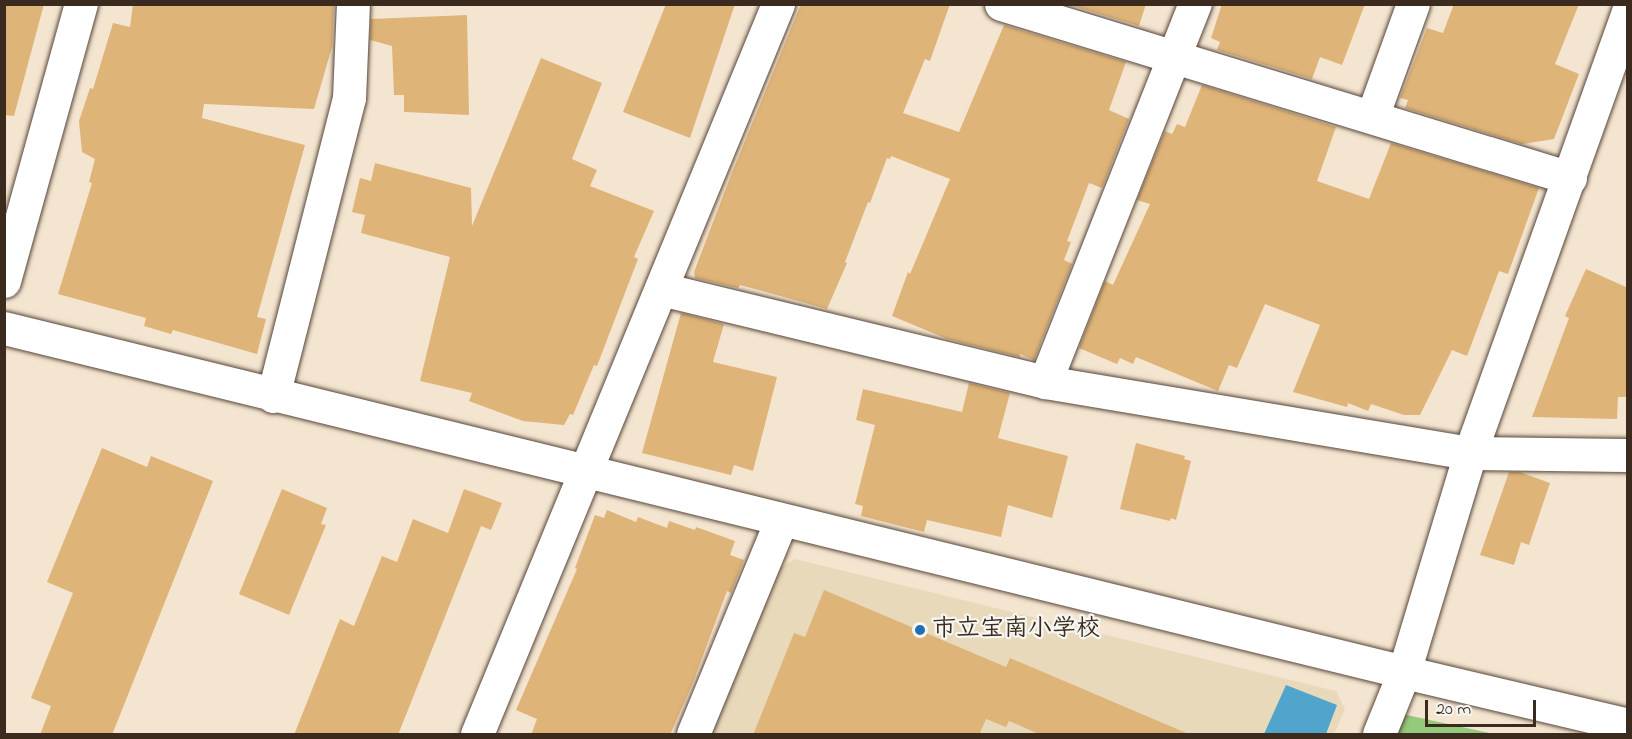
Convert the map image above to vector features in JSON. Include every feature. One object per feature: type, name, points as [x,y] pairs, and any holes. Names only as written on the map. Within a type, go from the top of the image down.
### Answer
[{"type":"street","points":[[4,281],[81,4]]},
{"type":"street","points":[[273,396],[349,98],[353,4]]},
{"type":"street","points":[[477,735],[778,4]]},
{"type":"street","points":[[1001,4],[1570,178]]},
{"type":"street","points":[[1045,382],[1195,4]]},
{"type":"street","points":[[1372,117],[1413,4]]},
{"type":"street","points":[[1378,735],[1404,672],[1470,453],[1628,11]]},
{"type":"street","points":[[661,289],[1045,382],[1470,453],[1628,455]]},
{"type":"street","points":[[4,328],[273,396],[1628,726]]},
{"type":"street","points":[[693,735],[781,520]]},
{"type":"shaded area","name":"市立宝南小学校","points":[[795,559],[1336,691],[1345,709],[1334,734],[708,734],[776,570]]},
{"type":"green space","points":[[1393,712],[1494,734],[1384,734]]},
{"type":"water","points":[[1286,685],[1337,705],[1326,734],[1264,734]]},
{"type":"building","points":[[4,4],[44,4],[14,116],[4,115]]},
{"type":"building","points":[[133,4],[334,4],[332,47],[314,109],[204,104],[202,118],[305,145],[257,317],[266,319],[257,354],[173,330],[171,334],[144,326],[146,318],[58,294],[92,183],[89,182],[95,159],[82,152],[79,121],[90,88],[93,89],[113,23],[130,27]]},
{"type":"building","points":[[666,4],[735,4],[690,138],[623,112]]},
{"type":"building","points":[[801,4],[950,4],[930,61],[925,59],[903,113],[959,132],[1004,25],[1126,62],[1109,110],[1129,119],[1102,188],[1089,183],[1067,241],[1071,242],[1064,260],[1072,264],[1034,360],[1020,354],[1020,357],[947,339],[892,316],[908,272],[910,274],[950,179],[891,156],[890,159],[887,158],[870,203],[868,202],[845,262],[847,263],[827,309],[740,285],[738,288],[695,278],[694,272],[731,175]]},
{"type":"building","points":[[1067,4],[1146,4],[1139,26]]},
{"type":"building","points":[[1222,4],[1365,4],[1342,65],[1320,57],[1312,79],[1217,50],[1220,42],[1211,38]]},
{"type":"building","points":[[1454,4],[1579,4],[1555,64],[1579,74],[1554,139],[1522,144],[1405,108],[1408,100],[1400,98],[1427,28],[1443,33]]},
{"type":"building","points":[[467,15],[469,115],[404,112],[404,95],[394,95],[392,46],[370,40],[371,19]]},
{"type":"building","points":[[541,58],[602,83],[572,159],[597,170],[590,186],[654,211],[634,257],[638,259],[597,366],[594,365],[573,415],[570,414],[564,425],[523,421],[469,401],[472,393],[420,381],[450,257],[361,233],[365,215],[352,212],[360,178],[371,181],[375,163],[471,188],[472,226]]},
{"type":"building","points":[[1202,85],[1336,127],[1317,181],[1369,199],[1391,143],[1539,188],[1508,274],[1499,271],[1467,356],[1452,350],[1420,415],[1404,415],[1371,404],[1368,411],[1348,403],[1347,407],[1293,392],[1320,325],[1265,304],[1237,368],[1229,365],[1218,391],[1136,357],[1133,364],[1120,358],[1117,364],[1079,348],[1105,281],[1113,285],[1150,204],[1137,200],[1165,131],[1172,134],[1177,124],[1185,127]]},
{"type":"building","points":[[1586,269],[1628,288],[1628,397],[1618,397],[1617,419],[1532,417],[1569,318],[1565,316]]},
{"type":"building","points":[[681,313],[724,324],[713,362],[777,377],[753,471],[734,465],[731,475],[642,453]]},
{"type":"building","points":[[969,383],[1010,393],[998,438],[1068,456],[1052,518],[1008,505],[1001,537],[927,520],[924,532],[861,516],[863,506],[855,504],[875,425],[856,420],[863,389],[962,412]]},
{"type":"building","points":[[1136,443],[1185,456],[1184,459],[1191,461],[1176,520],[1171,518],[1170,521],[1120,509]]},
{"type":"building","points":[[102,448],[147,467],[151,456],[213,481],[112,735],[40,735],[51,706],[31,698],[73,593],[47,582]]},
{"type":"building","points":[[1509,472],[1520,472],[1550,483],[1529,545],[1521,542],[1514,565],[1480,555]]},
{"type":"building","points":[[282,489],[327,508],[321,524],[326,525],[289,615],[239,594]]},
{"type":"building","points":[[464,489],[502,503],[491,530],[481,526],[398,735],[294,735],[340,619],[354,626],[382,556],[397,562],[413,519],[448,533]]},
{"type":"building","points":[[607,510],[636,522],[638,517],[667,528],[669,521],[695,530],[696,527],[735,541],[730,555],[744,560],[731,593],[727,591],[692,685],[670,735],[531,735],[537,719],[516,710],[577,569],[575,568],[595,515],[604,518]]},
{"type":"building","points":[[824,590],[1006,667],[1010,658],[1191,735],[1041,735],[1009,721],[1006,727],[986,719],[979,735],[753,735],[794,633],[805,637]]},
{"type":"place","name":"市立宝南小学校","points":[[920,630]]}]
